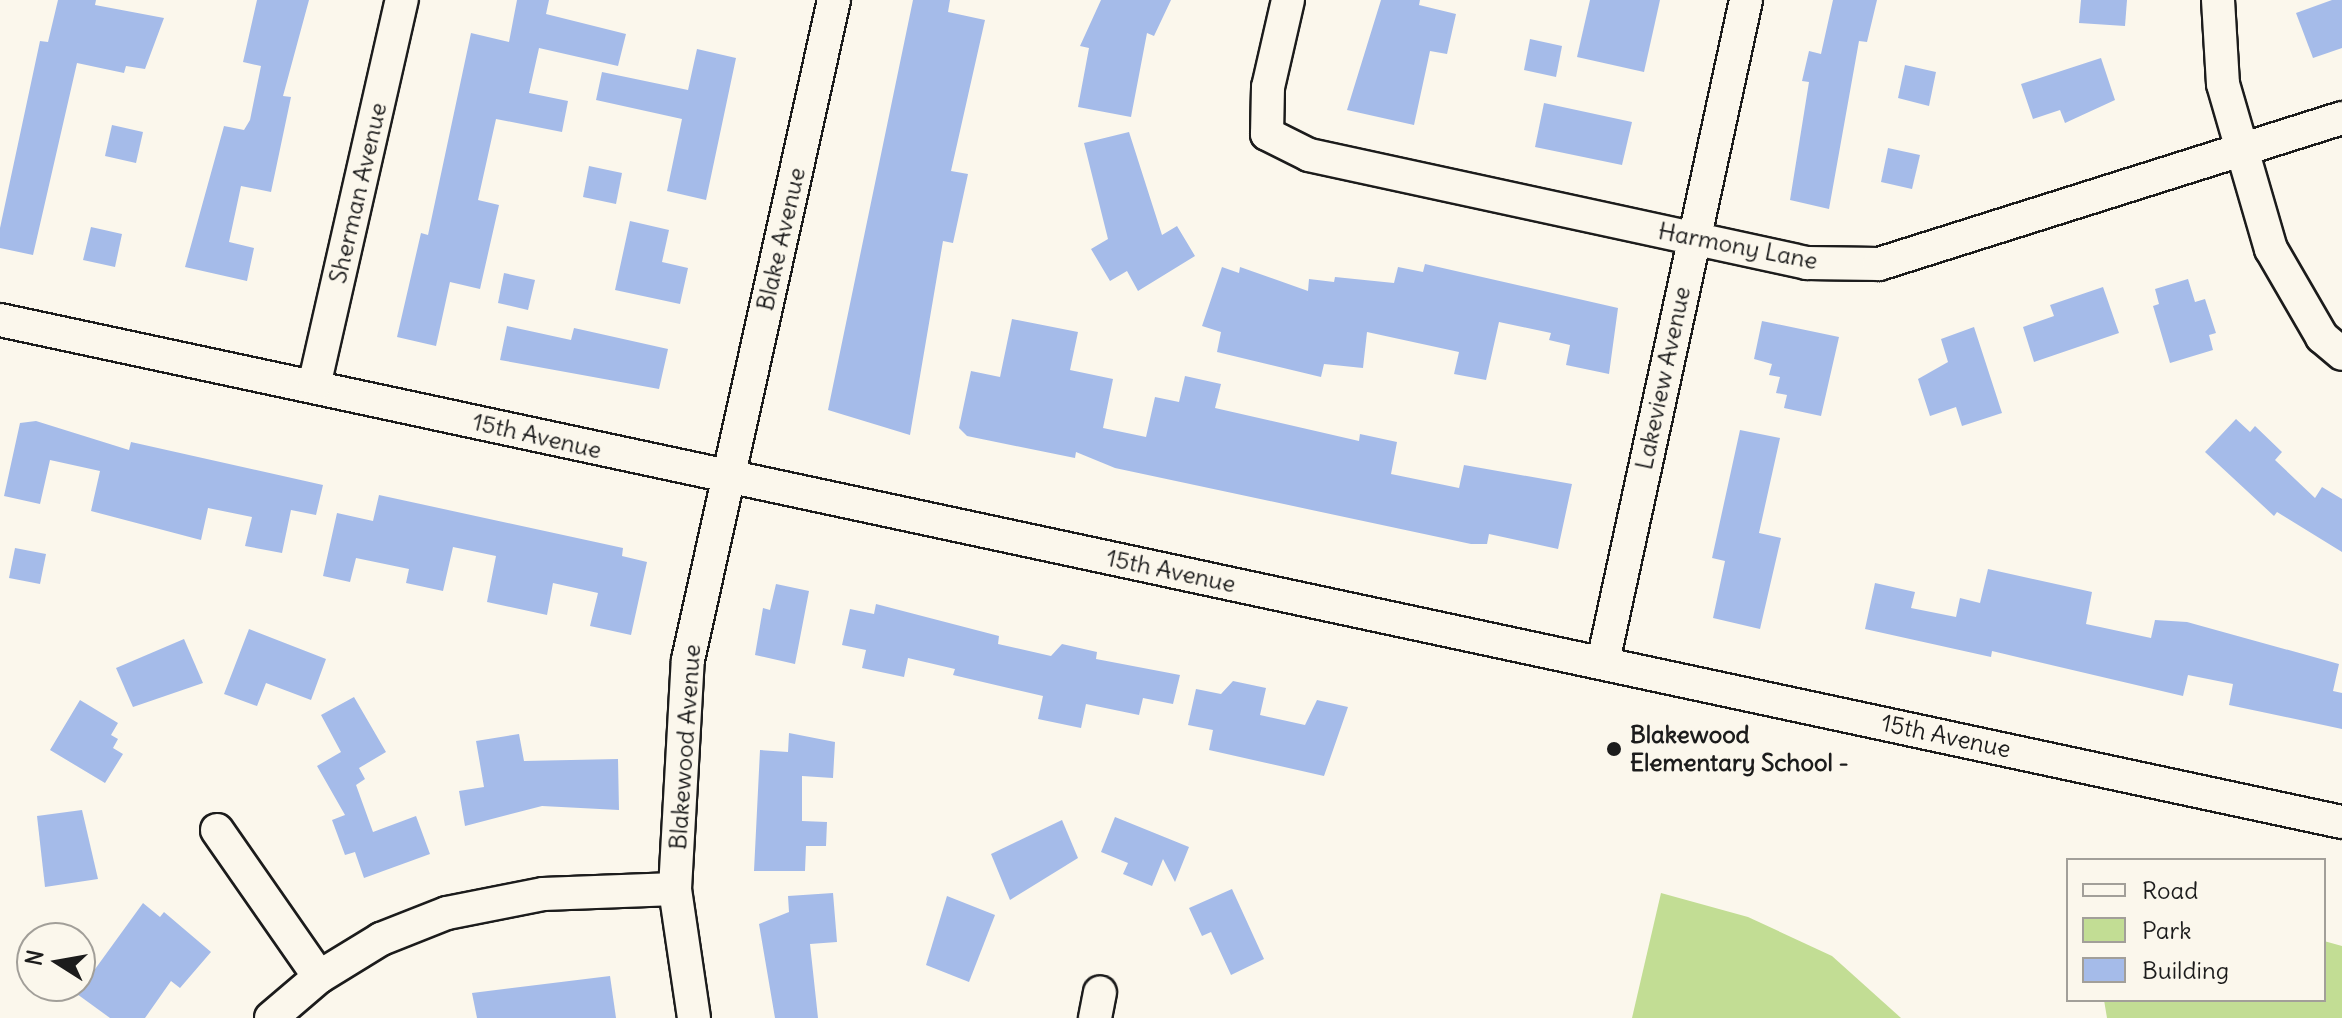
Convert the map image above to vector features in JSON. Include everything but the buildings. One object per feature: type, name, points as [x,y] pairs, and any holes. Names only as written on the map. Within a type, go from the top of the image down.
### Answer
[{"type":"street","name":"Sherman Avenue","points":[[314,386],[402,0]]},
{"type":"street","name":"Blake Avenue","points":[[727,478],[834,0]]},
{"type":"street","name":"Harmony Lane","points":[[1288,0],[1268,87],[1267,134],[1309,155],[1807,263],[1879,264],[2342,118]]},
{"type":"street","name":"Lakeview Avenue","points":[[1603,662],[1746,0]]},
{"type":"street","points":[[2218,0],[2223,84],[2271,249],[2322,337],[2342,354]]},
{"type":"street","name":"15th Avenue","points":[[0,320],[2342,822]]},
{"type":"street","name":"Blakewood Avenue","points":[[694,1018],[675,889],[688,660],[727,478]]},
{"type":"street","points":[[217,830],[319,977]]},
{"type":"street","points":[[271,1018],[319,977],[381,939],[447,913],[543,894],[675,889]]},
{"type":"green space","points":[[1661,893],[1748,917],[1832,956],[1901,1018],[1632,1018]]},
{"type":"green space","points":[[2326,942],[2342,946],[2342,1018],[2107,1018],[2104,1002],[2326,1002]]},
{"type":"place","name":"Blakewood Elementary School -","points":[[1614,749]]}]
